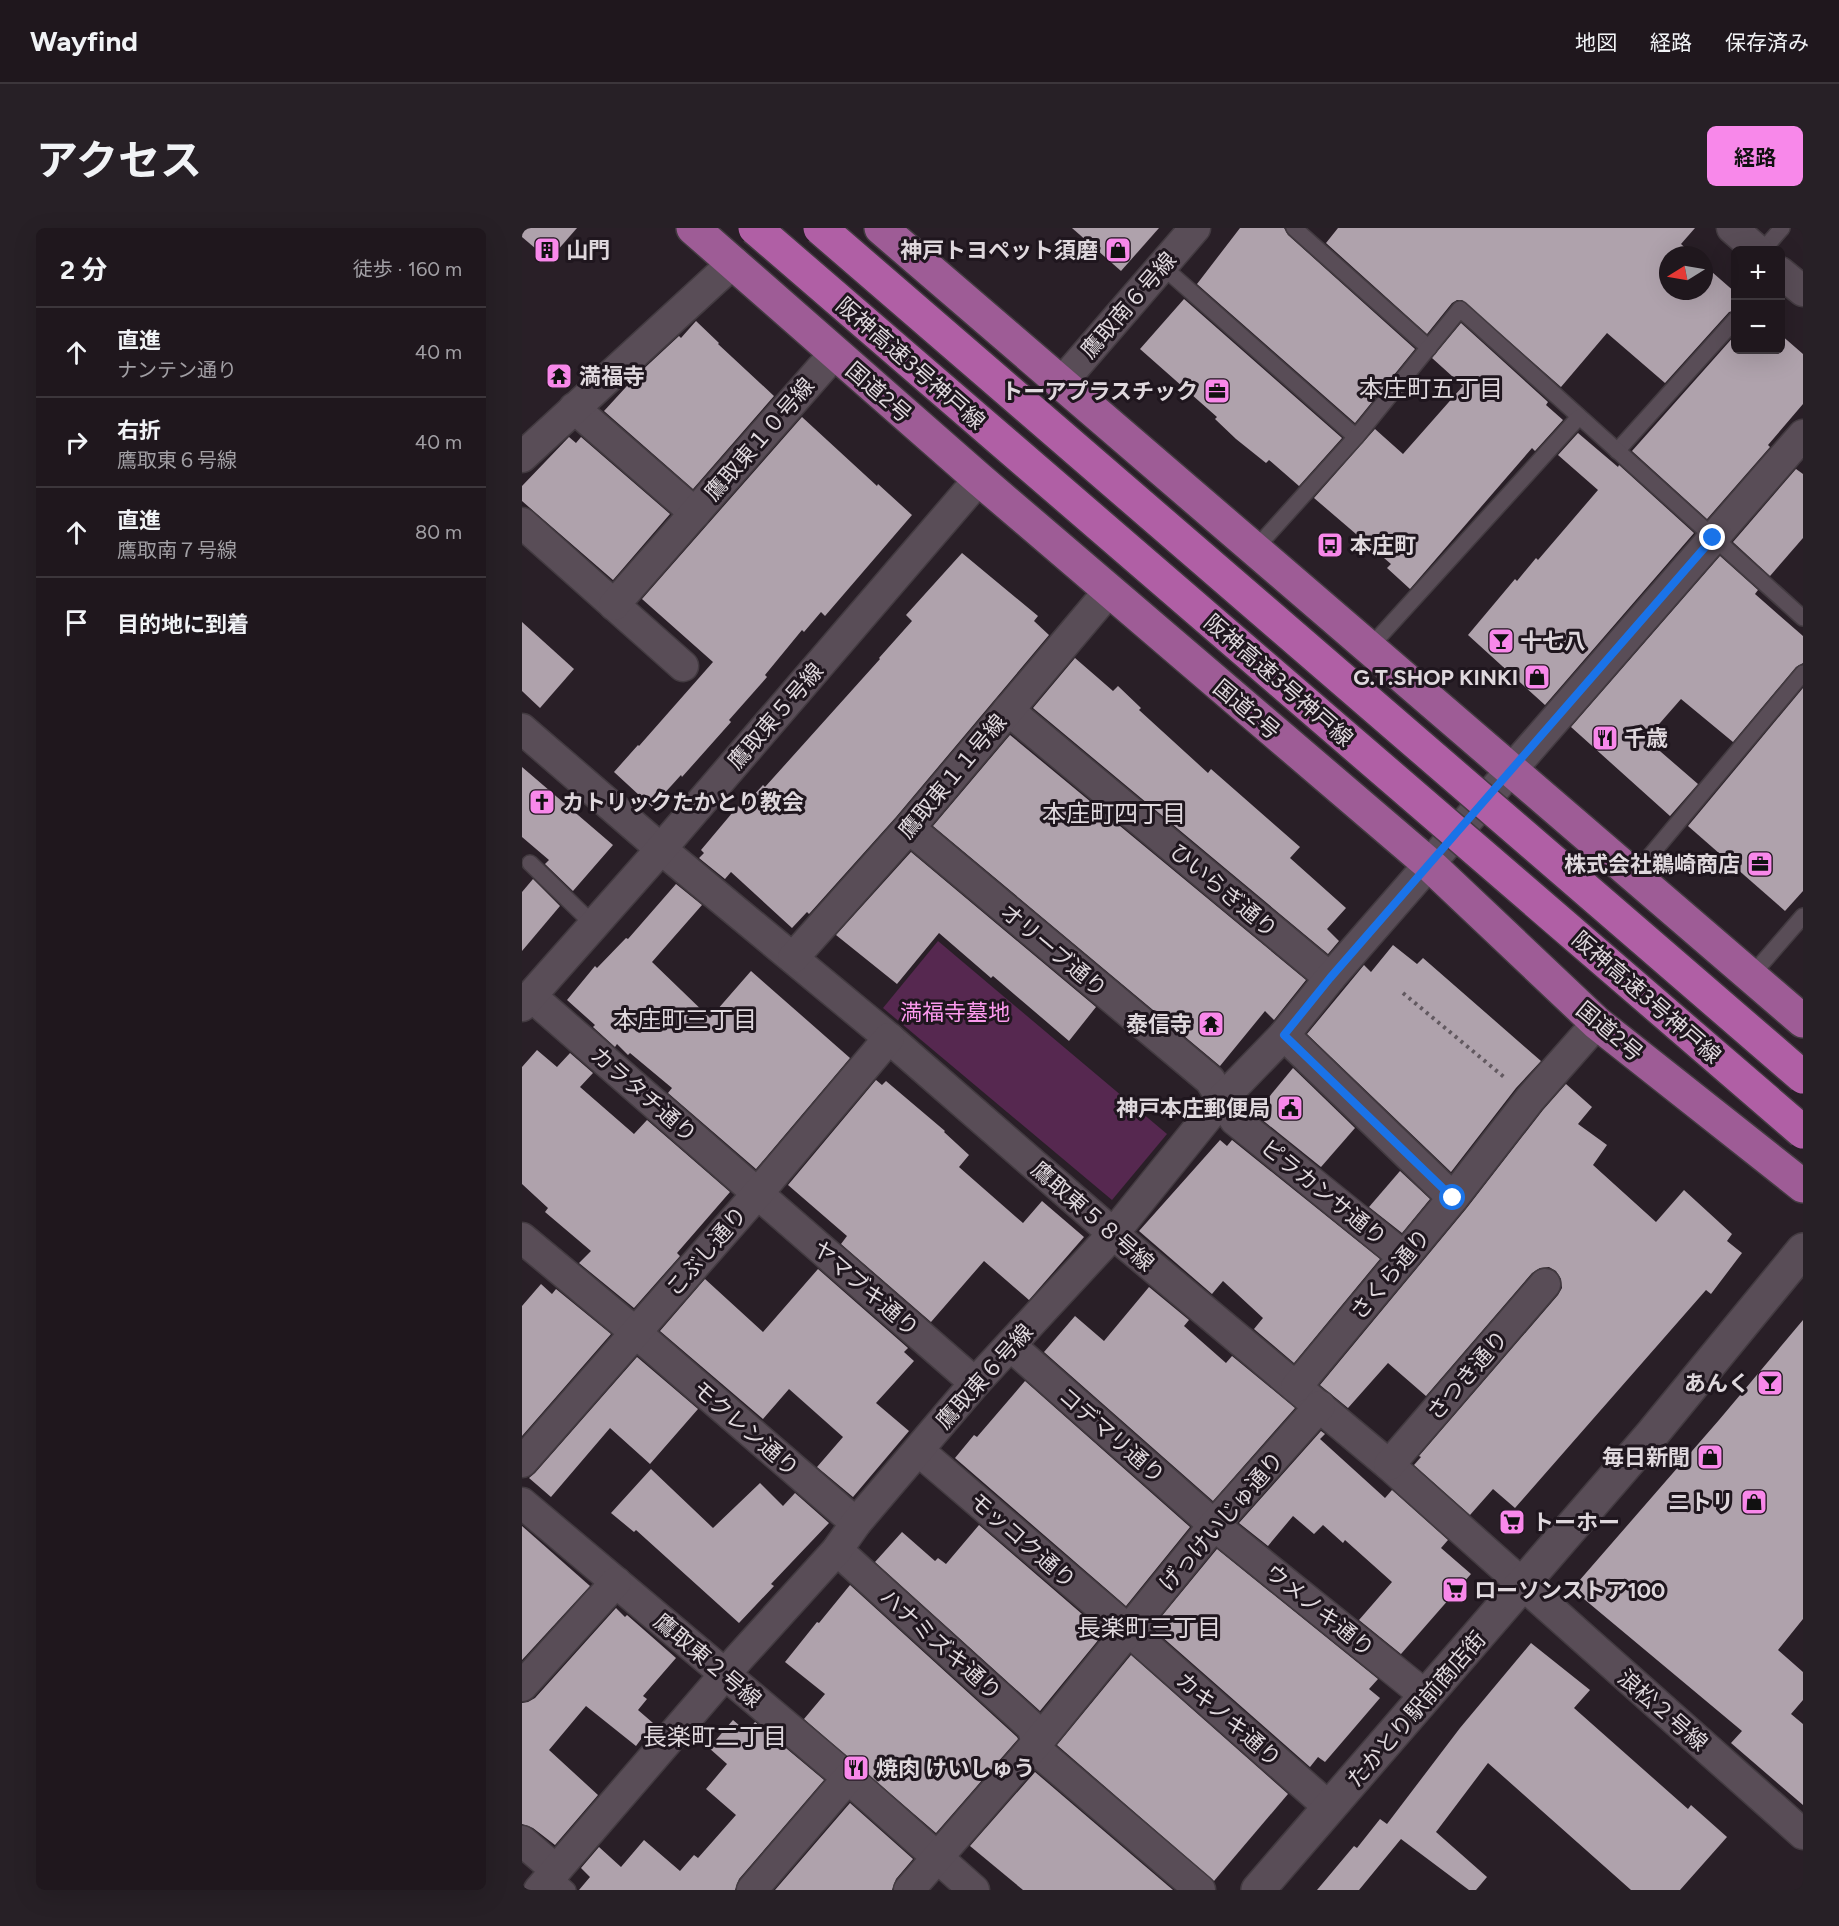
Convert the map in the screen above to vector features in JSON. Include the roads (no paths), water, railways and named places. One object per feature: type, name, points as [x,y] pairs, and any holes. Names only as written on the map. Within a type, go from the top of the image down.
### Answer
[{"type":"highway","name":"国道2号","points":[[693,228],[1109,591],[1429,864],[1598,1023],[1803,1186]]},
{"type":"highway","name":"阪神高速3号神戸線","points":[[755,228],[1803,1132]]},
{"type":"highway","name":"阪神高速3号神戸線","points":[[820,228],[1803,1077]]},
{"type":"highway","points":[[881,228],[1803,1021]]},
{"type":"street","name":"鷹取南６号線","points":[[1062,382],[1195,228]]},
{"type":"street","points":[[1732,228],[1752,246]]},
{"type":"street","points":[[522,457],[734,262]]},
{"type":"street","points":[[1785,276],[1803,291]]},
{"type":"street","name":"鷹取東１０号線","points":[[574,408],[695,513],[835,353]]},
{"type":"street","name":"鷹取東６号線","points":[[554,1881],[725,1675],[837,1550],[856,1523],[975,1383],[1113,1234],[1222,1099],[1284,1035],[1330,978],[1803,435]]},
{"type":"street","name":"鷹取東５号線","points":[[526,1001],[661,849],[979,478]]},
{"type":"street","points":[[614,605],[695,513]]},
{"type":"street","points":[[522,523],[683,666]]},
{"type":"street","name":"鷹取東１１号線","points":[[793,958],[909,828],[1109,591]]},
{"type":"street","name":"ひいらぎ通り","points":[[1008,710],[1330,978]]},
{"type":"street","name":"鷹取東５８号線","points":[[522,729],[661,849],[889,1038],[1113,1234],[1389,1465],[1522,1586]]},
{"type":"street","name":"オリーブ通り","points":[[909,828],[1210,1080],[1222,1099]]},
{"type":"street","name":"カラタチ通り","points":[[526,1001],[758,1193]]},
{"type":"street","name":"さくら通り","points":[[1296,1387],[1453,1198],[1530,1099],[1598,1023]]},
{"type":"street","points":[[1284,1035],[1453,1198]]},
{"type":"street","name":"こぶし通り","points":[[522,1462],[758,1193],[889,1038]]},
{"type":"street","name":"ピラカンサ通り","points":[[1222,1099],[1235,1120],[1404,1257]]},
{"type":"street","name":"ヤマブキ通り","points":[[758,1193],[975,1383]]},
{"type":"street","name":"モクレン通り","points":[[522,1239],[635,1332],[856,1523]]},
{"type":"street","name":"たかとり駅前商店街","points":[[1258,1890],[1653,1433],[1803,1250]]},
{"type":"street","name":"さつき通り","points":[[1389,1465],[1545,1284]]},
{"type":"street","name":"コデマリ通り","points":[[1011,1346],[1214,1525]]},
{"type":"street","name":"げっけいじゅ通り","points":[[909,1890],[1037,1743],[1214,1525],[1320,1406]]},
{"type":"street","name":"モッコク通り","points":[[919,1451],[1128,1630]]},
{"type":"street","name":"鷹取東２号線","points":[[522,1503],[848,1778],[974,1890]]},
{"type":"street","name":"ウメノキ通り","points":[[1214,1525],[1426,1696]]},
{"type":"street","name":"ハナミズキ通り","points":[[837,1550],[1032,1726],[1041,1754],[1200,1890]]},
{"type":"street","points":[[522,1686],[616,1582]]},
{"type":"street","name":"浪松２号線","points":[[1522,1586],[1803,1834]]},
{"type":"street","name":"カキノキ通り","points":[[1128,1630],[1330,1808]]},
{"type":"street","points":[[752,1890],[848,1778]]},
{"type":"street","points":[[522,1841],[554,1881]]},
{"type":"lane","points":[[1294,228],[1429,348]]},
{"type":"lane","points":[[1766,246],[1782,228]]},
{"type":"lane","points":[[1162,266],[1356,437]]},
{"type":"lane","points":[[1255,549],[1356,437],[1460,309],[1803,618]]},
{"type":"lane","points":[[1617,451],[1731,325]]},
{"type":"lane","points":[[1370,647],[1579,417]]},
{"type":"lane","points":[[1634,875],[1803,673]]},
{"type":"lane","points":[[530,863],[594,925]]},
{"type":"lane","points":[[1751,976],[1803,916]]},
{"type":"place","name":"山門","points":[[547,250]]},
{"type":"place","name":"神戸トヨペット須磨","points":[[1118,250]]},
{"type":"place","name":"満福寺","points":[[559,376]]},
{"type":"place","name":"トーアプラスチック","points":[[1217,391]]},
{"type":"place","name":"本庄町","points":[[1330,545]]},
{"type":"place","name":"十七八","points":[[1501,641]]},
{"type":"place","name":"G.T.SHOP KINKI","points":[[1537,677]]},
{"type":"place","name":"千歳","points":[[1605,738]]},
{"type":"place","name":"カトリックたかとり教会","points":[[542,802]]},
{"type":"place","name":"株式会社鵜崎商店","points":[[1760,864]]},
{"type":"place","name":"泰信寺","points":[[1211,1024]]},
{"type":"place","name":"神戸本庄郵便局","points":[[1290,1108]]},
{"type":"place","name":"あんく","points":[[1770,1383]]},
{"type":"place","name":"毎日新聞","points":[[1710,1457]]},
{"type":"place","name":"ニトリ","points":[[1754,1502]]},
{"type":"place","name":"トーホー","points":[[1512,1522]]},
{"type":"place","name":"ローソンストア100","points":[[1455,1590]]},
{"type":"place","name":"焼肉 けいしゅう","points":[[856,1768]]},
{"type":"district","name":"本庄町五丁目","points":[[1431,389]]},
{"type":"district","name":"本庄町四丁目","points":[[1114,814]]},
{"type":"district","name":"本庄町三丁目","points":[[685,1020]]},
{"type":"district","name":"長楽町三丁目","points":[[1149,1628]]},
{"type":"district","name":"長楽町二丁目","points":[[715,1737]]},
{"type":"park label","name":"満福寺墓地","points":[[955,1012]]}]
